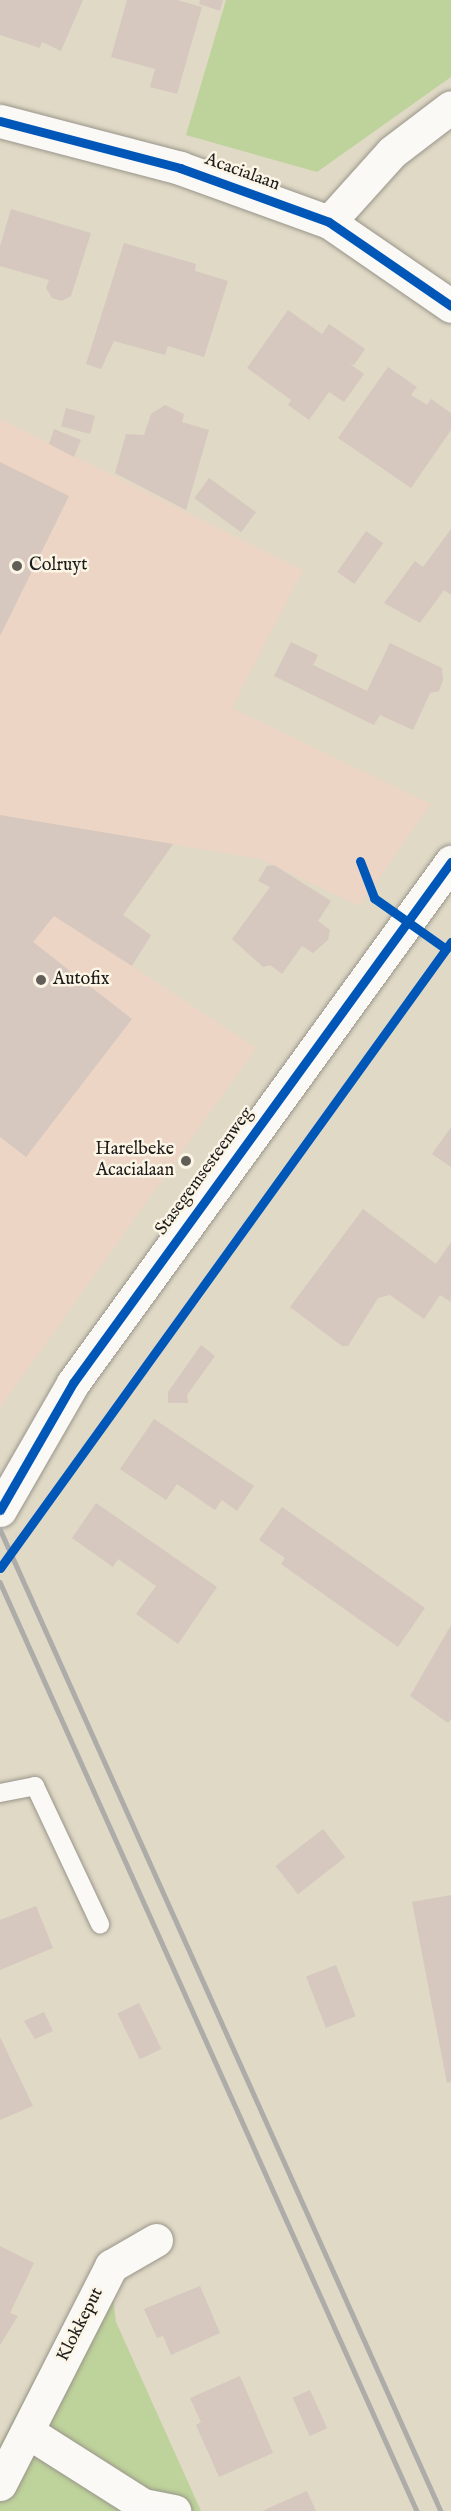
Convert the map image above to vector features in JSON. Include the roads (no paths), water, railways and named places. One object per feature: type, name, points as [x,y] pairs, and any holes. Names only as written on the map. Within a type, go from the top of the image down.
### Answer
[{"type":"street","points":[[329,222],[392,152],[451,107]]},
{"type":"street","name":"Acacialaan","points":[[0,121],[180,168],[329,222],[451,306]]},
{"type":"street","name":"Stasegemsesteenweg","points":[[0,1510],[73,1383],[451,862]]},
{"type":"street","name":"Klokkeput","points":[[0,2484],[111,2266],[156,2240]]},
{"type":"street","points":[[28,2432],[143,2505],[174,2511]]},
{"type":"lane","points":[[0,1793],[35,1786],[100,1924]]},
{"type":"railway","points":[[0,1529],[441,2511]]},
{"type":"railway","points":[[0,1582],[417,2511]]},
{"type":"place","name":"Colruyt","points":[[17,566]]},
{"type":"place","name":"Autofix","points":[[41,980]]},
{"type":"place","name":"Harelbeke Acacialaan","points":[[186,1161]]}]
